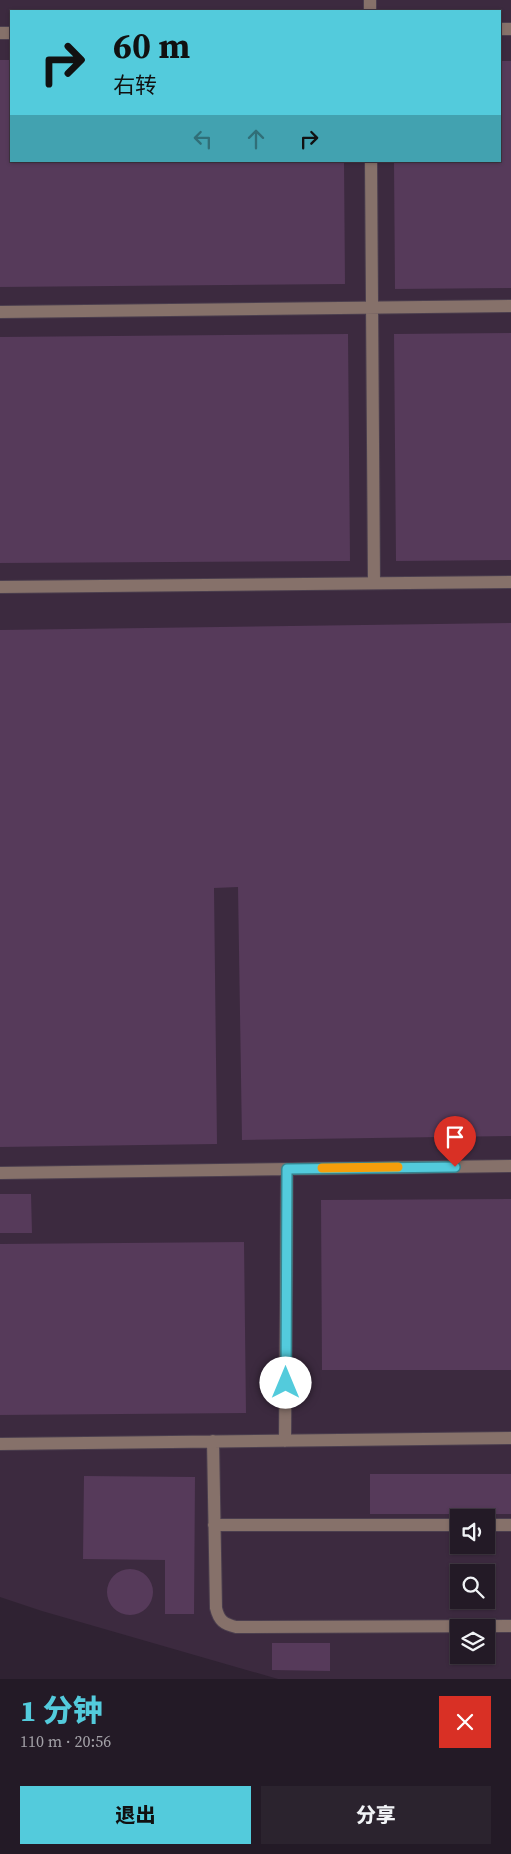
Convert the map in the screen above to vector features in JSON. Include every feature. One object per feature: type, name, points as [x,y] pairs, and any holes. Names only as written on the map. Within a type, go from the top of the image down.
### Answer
[{"type":"lane","points":[[371,162],[374,583]]},
{"type":"lane","points":[[0,312],[511,306]]},
{"type":"lane","points":[[0,587],[511,582]]},
{"type":"lane","points":[[0,1173],[511,1166]]},
{"type":"lane","points":[[285,1441],[287,1169]]},
{"type":"lane","points":[[0,1444],[511,1438]]},
{"type":"lane","points":[[213,1442],[216,1608],[218,1618],[226,1625],[236,1627],[511,1626]]},
{"type":"lane","points":[[214,1525],[450,1525]]},
{"type":"lane","points":[[495,1525],[511,1525]]},
{"type":"shaded area","points":[[0,0],[511,0],[511,1679],[278,1679],[42,1611],[0,1597]]},
{"type":"building","points":[[0,60],[10,60],[10,162],[344,162],[345,284],[0,287]]},
{"type":"building","points":[[501,61],[511,61],[511,288],[395,289],[394,162],[501,162]]},
{"type":"building","points":[[511,333],[511,560],[396,561],[394,334]]},
{"type":"building","points":[[348,334],[350,561],[0,563],[0,337]]},
{"type":"building","points":[[511,623],[511,1136],[242,1140],[238,887],[214,888],[217,1144],[0,1147],[0,630]]},
{"type":"building","points":[[0,1194],[31,1194],[32,1233],[0,1233]]},
{"type":"building","points":[[511,1199],[511,1370],[322,1370],[321,1200]]},
{"type":"building","points":[[244,1242],[246,1413],[0,1415],[0,1244]]},
{"type":"building","points":[[370,1474],[511,1474],[511,1514],[495,1514],[495,1509],[450,1509],[450,1514],[370,1514]]},
{"type":"building","points":[[84,1476],[195,1477],[194,1614],[165,1614],[165,1560],[83,1559]]},
{"type":"building","points":[[130,1569],[143,1573],[149,1579],[153,1592],[149,1605],[143,1611],[130,1615],[117,1611],[111,1605],[107,1592],[111,1579],[117,1573]]},
{"type":"building","points":[[272,1643],[330,1643],[330,1671],[272,1670]]},
{"type":"slow traffic","points":[[322,1168],[398,1167]]},
{"type":"route","points":[[286,1383],[287,1169],[455,1167]]}]
